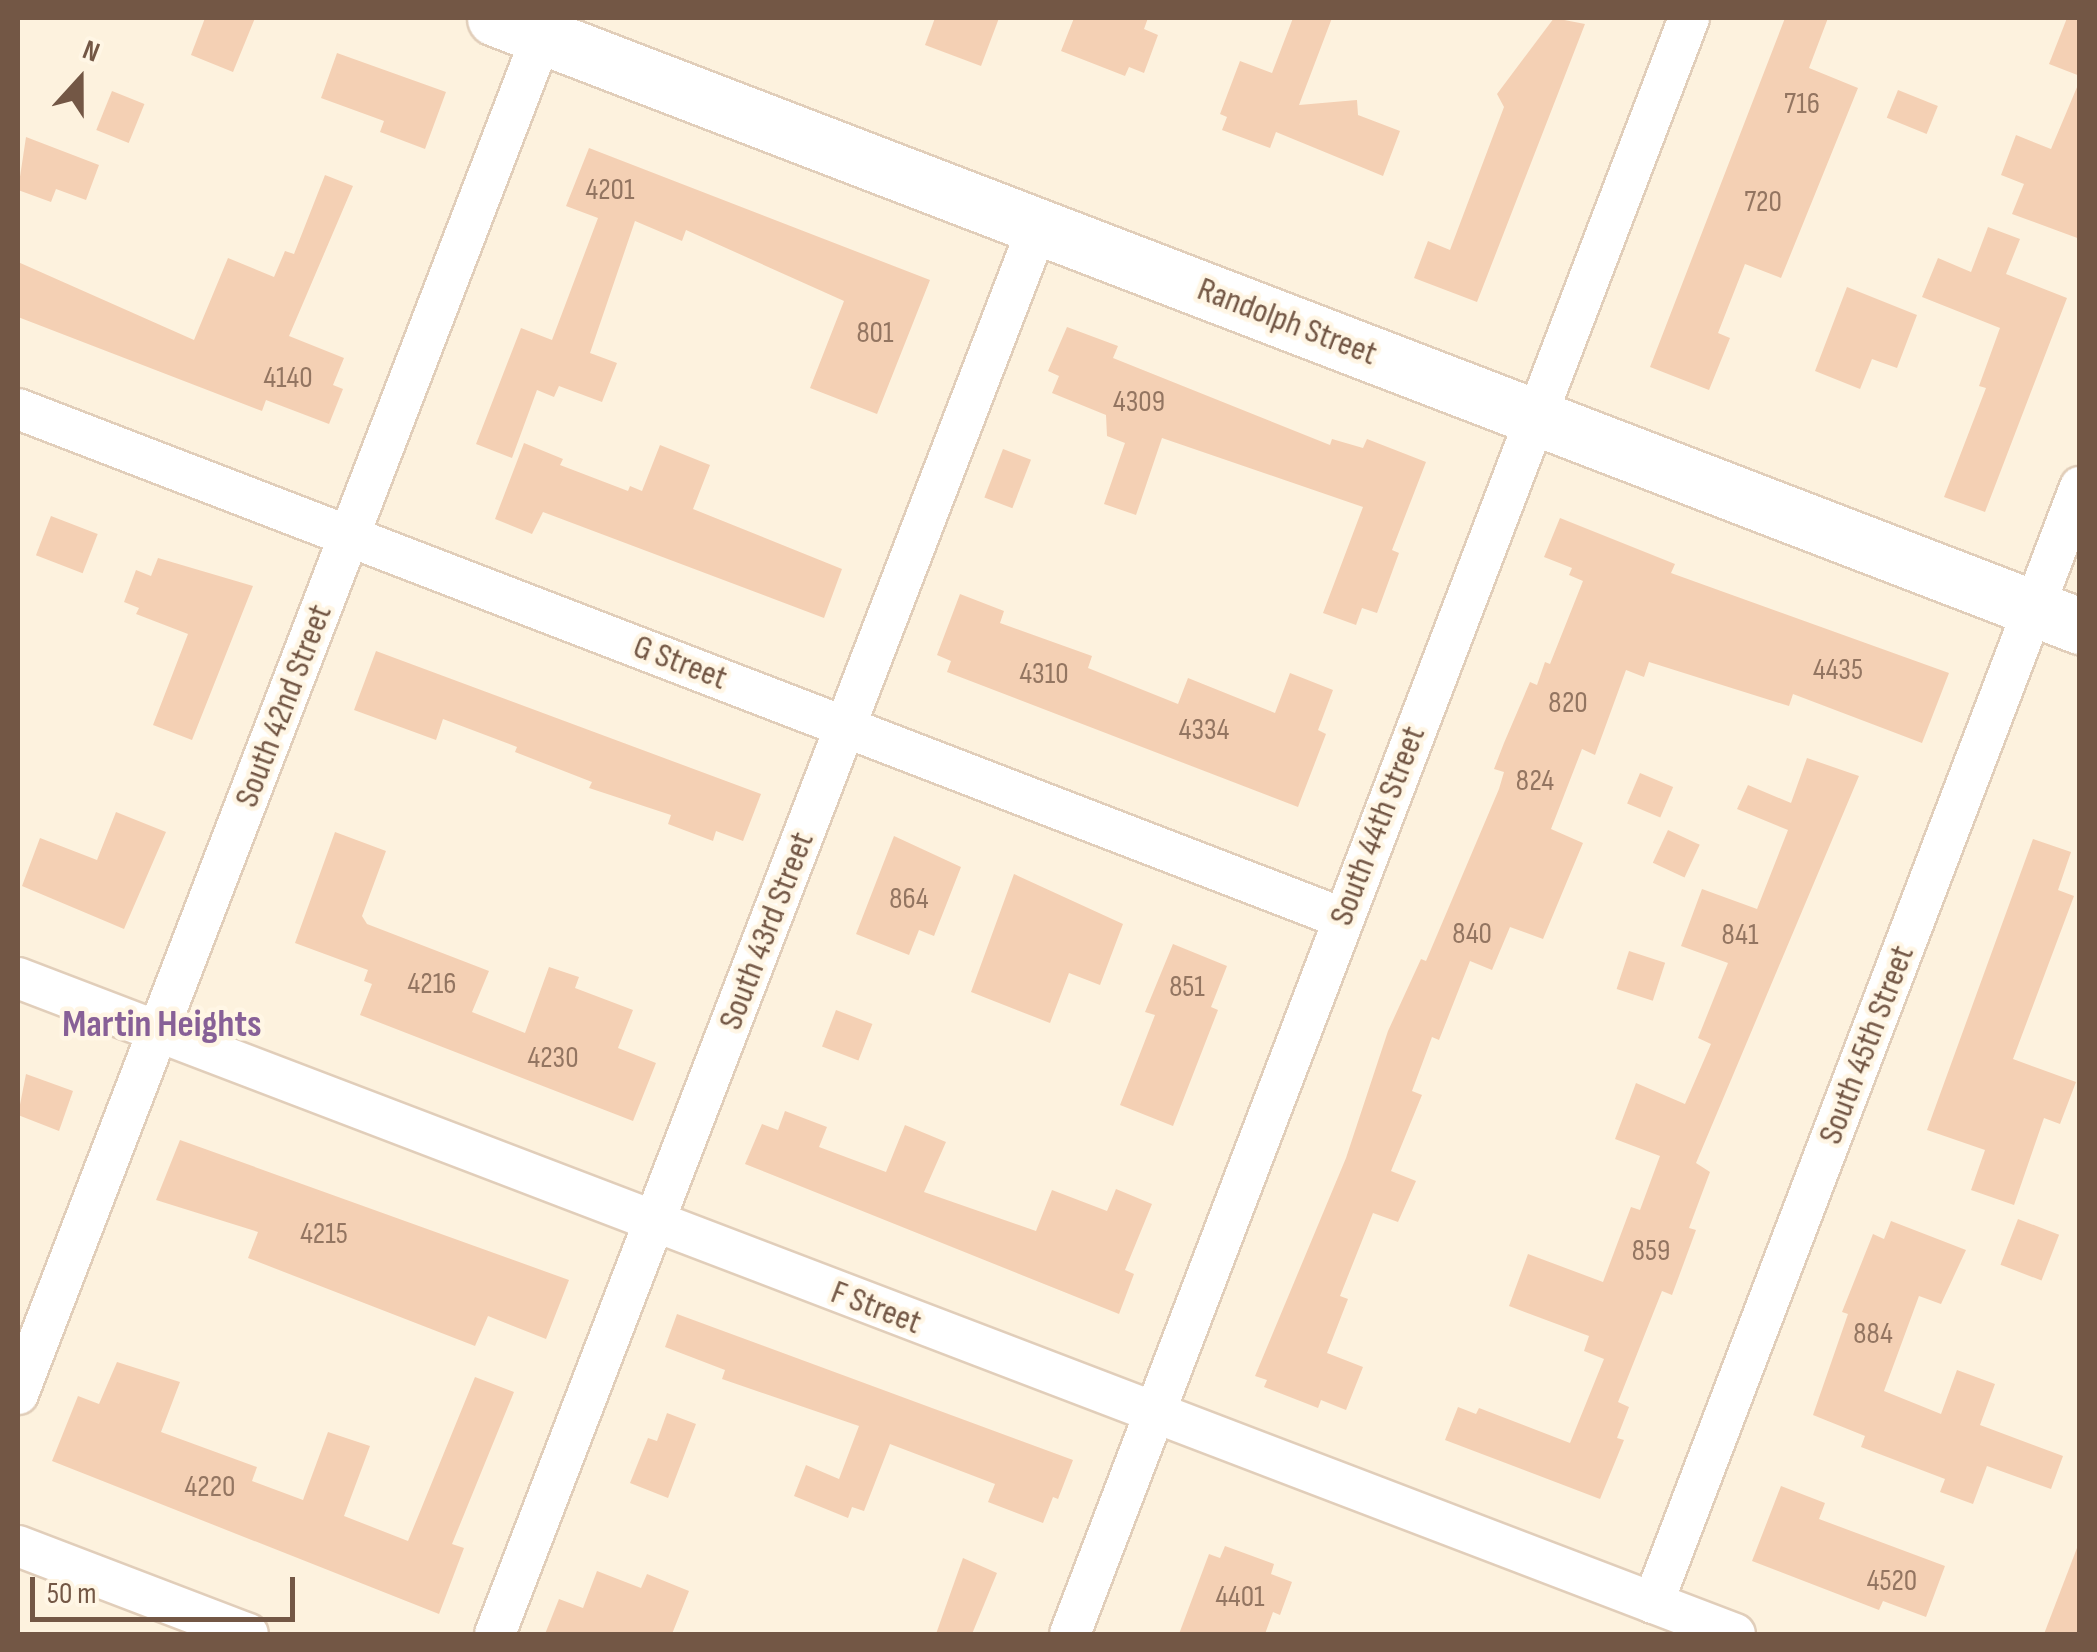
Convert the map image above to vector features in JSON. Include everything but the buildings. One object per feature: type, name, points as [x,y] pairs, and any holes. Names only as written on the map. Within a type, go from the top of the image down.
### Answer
[{"type":"main road","name":"Randolph Street","points":[[529,24],[1038,226],[2056,618]]},
{"type":"street","name":"South 44th Street","points":[[1070,1634],[1688,18]]},
{"type":"street","name":"South 42nd Street","points":[[18,1394],[350,537],[529,24]]},
{"type":"street","name":"South 43rd Street","points":[[495,1634],[1038,226]]},
{"type":"street","name":"G Street","points":[[18,409],[1342,918]]},
{"type":"street","name":"South 45th Street","points":[[1653,1603],[2056,618],[2080,487]]},
{"type":"street","name":"F Street","points":[[18,978],[1735,1634]]},
{"type":"street","points":[[18,1546],[248,1634]]},
{"type":"district","name":"Martin Heights","points":[[162,1025]]}]
